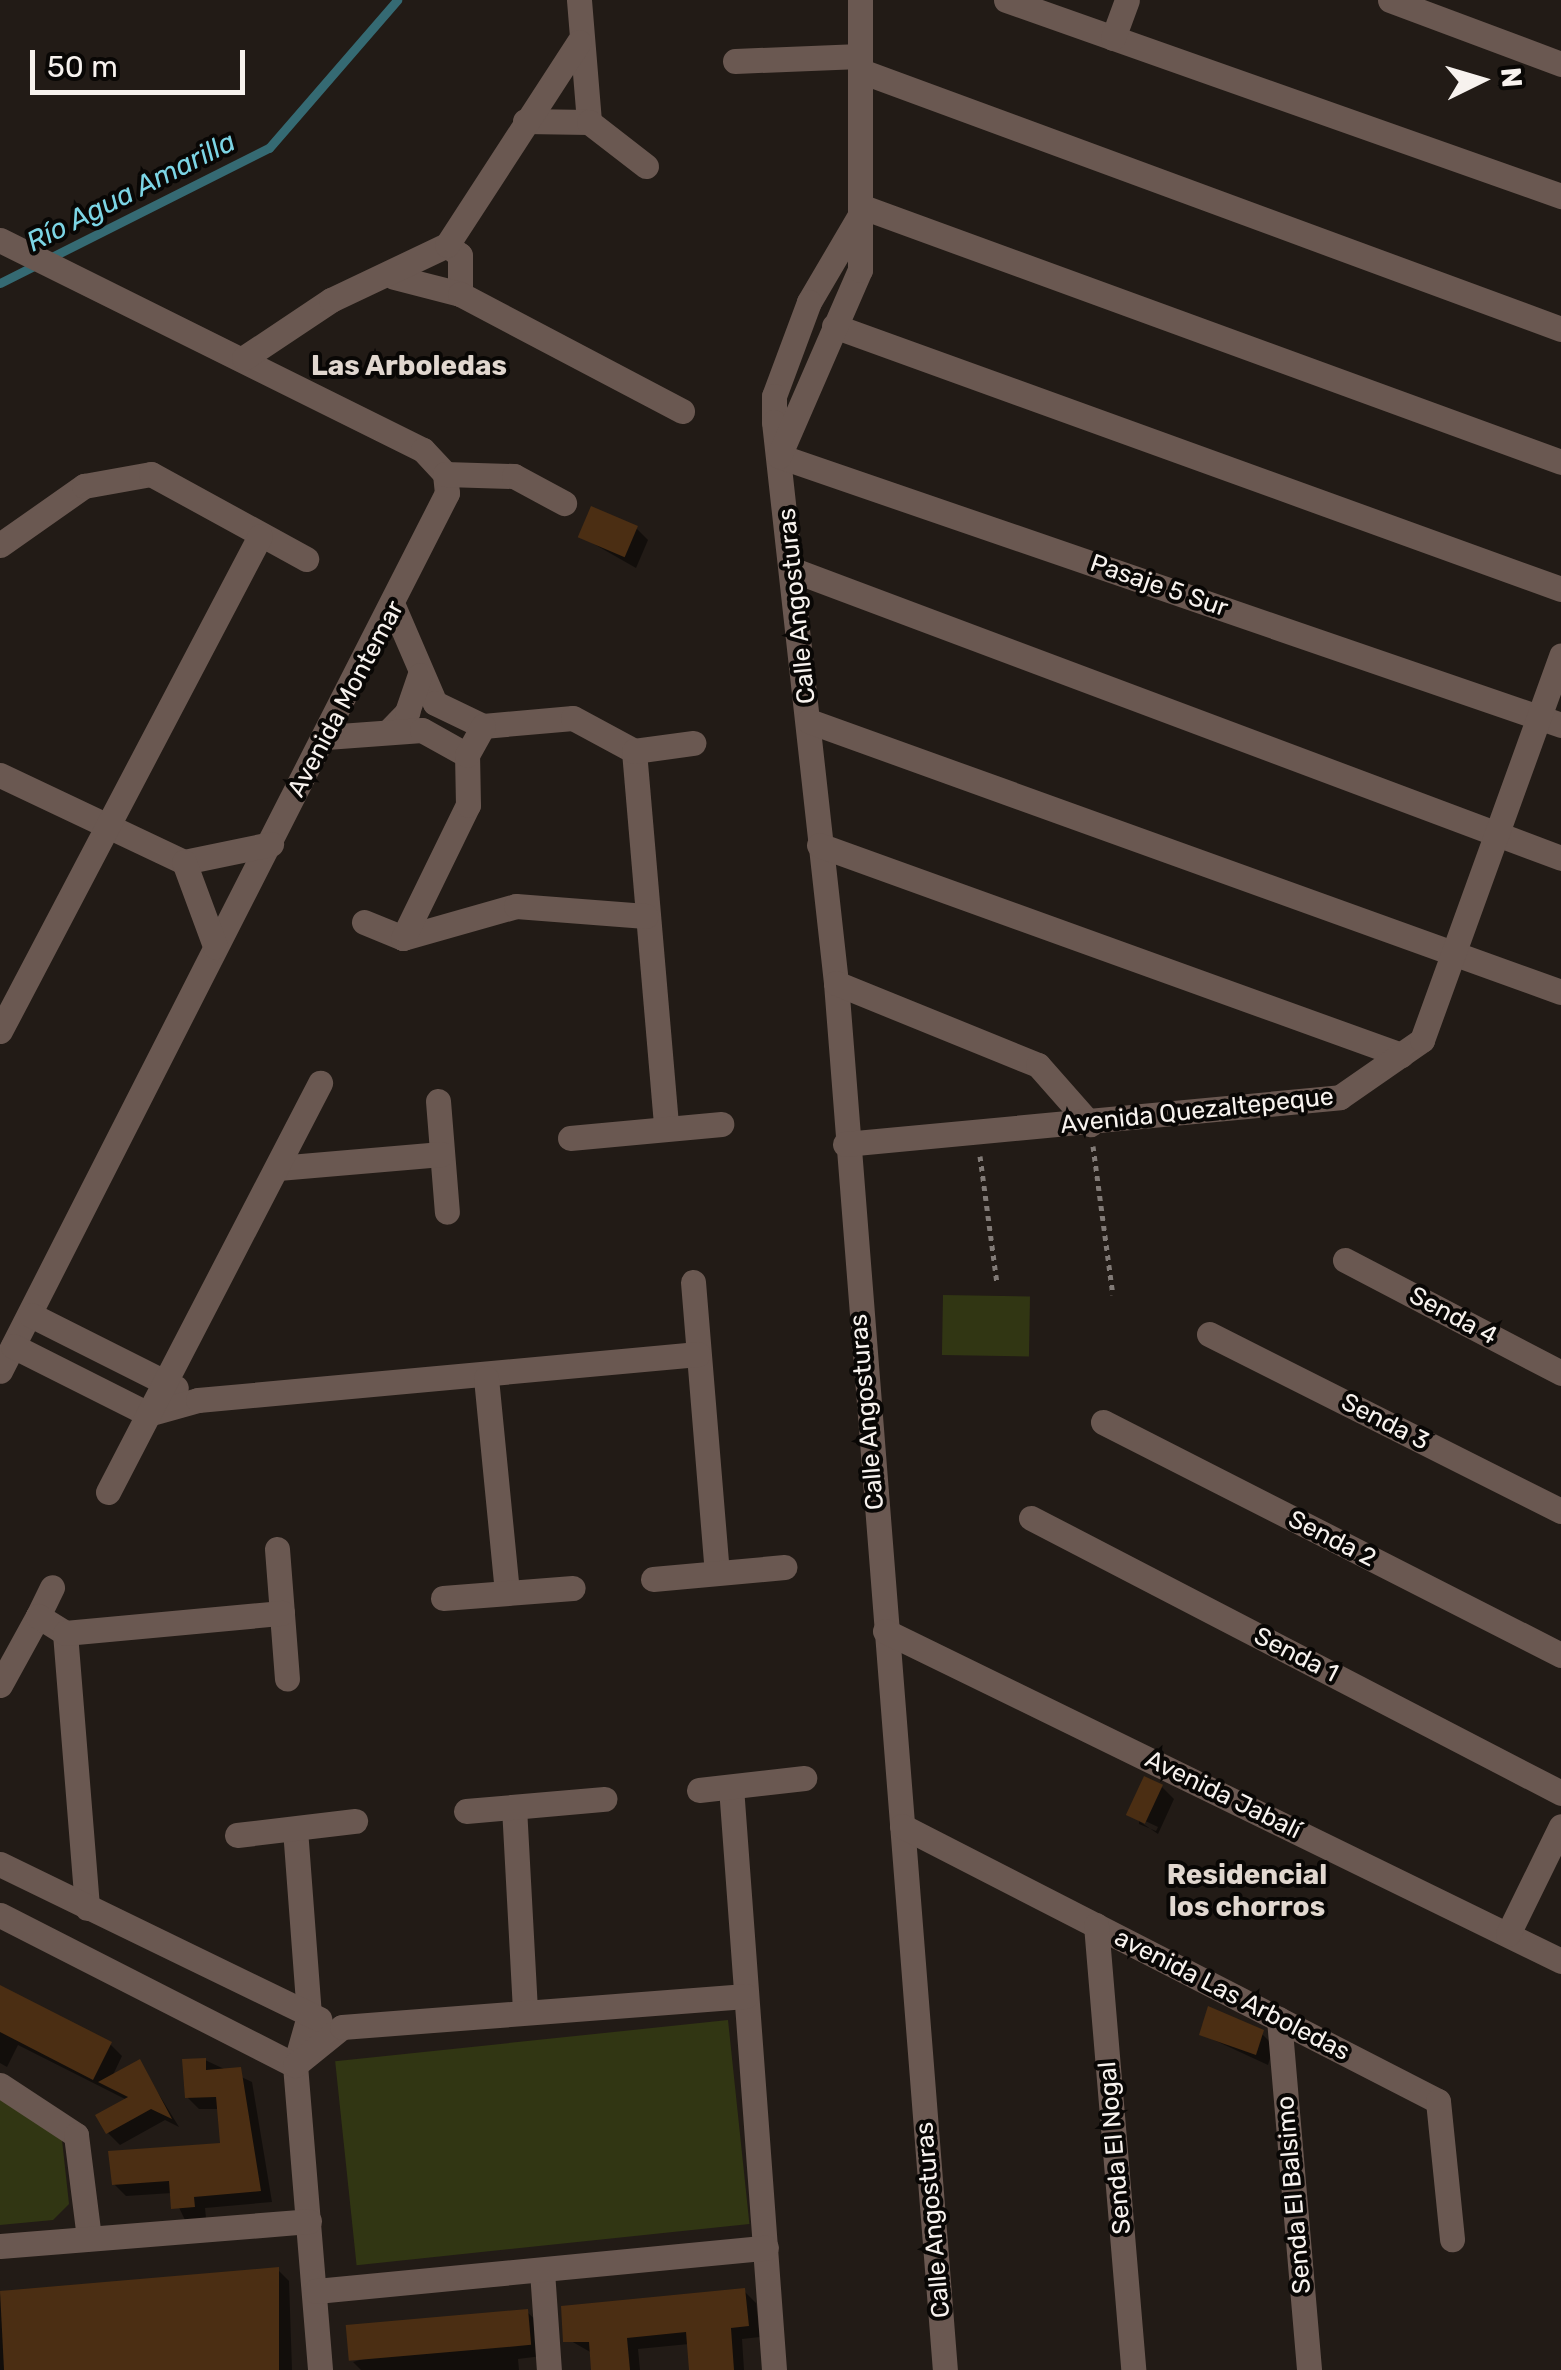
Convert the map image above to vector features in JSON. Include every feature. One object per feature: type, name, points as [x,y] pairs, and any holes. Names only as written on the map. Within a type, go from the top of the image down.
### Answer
[{"type":"street","points":[[579,0],[579,42],[589,122]]},
{"type":"street","name":"Calle Angosturas","points":[[779,456],[860,270],[860,0]]},
{"type":"street","points":[[1006,0],[1561,196]]},
{"type":"street","points":[[1113,38],[1127,0]]},
{"type":"street","points":[[1390,0],[1561,64]]},
{"type":"street","points":[[244,358],[331,300],[394,277],[447,245],[579,42]]},
{"type":"street","points":[[736,61],[861,63],[1561,329]]},
{"type":"street","points":[[525,122],[589,122],[646,166]]},
{"type":"street","points":[[860,211],[1561,462]]},
{"type":"street","name":"Calle Angosturas","points":[[860,211],[809,302],[774,396],[796,571],[819,845],[836,983],[944,2370]]},
{"type":"street","points":[[0,240],[423,450],[446,474],[514,476],[564,503]]},
{"type":"street","points":[[447,245],[460,255],[460,294]]},
{"type":"street","points":[[394,277],[460,294],[682,411]]},
{"type":"street","points":[[834,326],[1561,589]]},
{"type":"street","name":"Pasaje 5 Sur","points":[[779,456],[1550,721]]},
{"type":"street","points":[[0,545],[116,474],[151,474],[306,559]]},
{"type":"street","name":"Avenida Montemar","points":[[0,1370],[215,946],[443,510],[446,474]]},
{"type":"street","points":[[0,1031],[260,536]]},
{"type":"street","points":[[796,571],[1561,858]]},
{"type":"street","points":[[394,608],[420,675],[436,703],[483,726],[573,718],[634,751],[694,743]]},
{"type":"street","name":"Avenida Quezaltepeque","points":[[846,1144],[1090,1124],[1340,1097],[1422,1040],[1497,834],[1550,721],[1561,655]]},
{"type":"street","points":[[388,732],[420,675]]},
{"type":"street","points":[[809,721],[1561,992]]},
{"type":"street","points":[[403,938],[468,806],[467,755],[483,726]]},
{"type":"street","points":[[326,738],[422,730],[467,755]]},
{"type":"street","points":[[634,751],[666,1128]]},
{"type":"street","points":[[0,775],[184,862],[271,844]]},
{"type":"street","points":[[819,845],[1401,1055]]},
{"type":"street","points":[[184,862],[215,946]]},
{"type":"street","points":[[364,922],[403,938],[516,906],[646,916]]},
{"type":"street","points":[[836,983],[1038,1064],[1090,1124]]},
{"type":"street","points":[[108,1492],[320,1083]]},
{"type":"street","points":[[438,1101],[447,1212]]},
{"type":"street","points":[[570,1138],[721,1124]]},
{"type":"street","points":[[278,1168],[441,1154]]},
{"type":"street","name":"Senda 4","points":[[1345,1260],[1561,1372]]},
{"type":"street","points":[[694,1282],[717,1572]]},
{"type":"street","points":[[31,1315],[198,1400]]},
{"type":"street","name":"Senda 3","points":[[1209,1334],[1561,1511]]},
{"type":"street","points":[[13,1346],[148,1414],[198,1400],[486,1378],[698,1354]]},
{"type":"street","points":[[486,1378],[507,1593]]},
{"type":"street","name":"Senda 2","points":[[1103,1422],[1561,1656]]},
{"type":"street","name":"Senda 1","points":[[1031,1518],[1561,1793]]},
{"type":"street","points":[[278,1549],[288,1679]]},
{"type":"street","points":[[653,1579],[784,1567]]},
{"type":"street","points":[[0,1685],[52,1587]]},
{"type":"street","points":[[443,1598],[573,1588]]},
{"type":"street","points":[[38,1616],[65,1633],[282,1613]]},
{"type":"street","name":"Avenida Jabalí","points":[[885,1630],[1561,1960]]},
{"type":"street","points":[[65,1633],[87,1908]]},
{"type":"street","points":[[699,1790],[804,1778]]},
{"type":"street","points":[[732,1787],[774,2370]]},
{"type":"street","points":[[466,1811],[604,1799]]},
{"type":"street","points":[[514,1807],[524,2010]]},
{"type":"street","points":[[237,1834],[355,1822]]},
{"type":"street","name":"avenida Las Arboledas","points":[[902,1826],[1438,2101],[1452,2239]]},
{"type":"street","points":[[1508,1934],[1561,1826]]},
{"type":"street","points":[[295,1828],[309,2016],[295,2065],[320,2370]]},
{"type":"street","points":[[0,1864],[309,2016],[342,2027]]},
{"type":"street","points":[[0,1914],[295,2065]]},
{"type":"street","name":"Senda El Nogal","points":[[1096,1925],[1133,2370]]},
{"type":"street","points":[[295,2065],[318,2037],[342,2027],[524,2010],[746,1996]]},
{"type":"street","name":"Senda El Balsimo","points":[[1280,2020],[1308,2370]]},
{"type":"street","points":[[0,2085],[76,2135],[89,2238]]},
{"type":"street","points":[[0,2246],[309,2222]]},
{"type":"street","points":[[316,2290],[766,2248]]},
{"type":"street","points":[[542,2271],[550,2370]]},
{"type":"path","points":[[1090,1124],[1114,1296]]},
{"type":"path","points":[[976,1133],[997,1283]]},
{"type":"green space","points":[[943,1295],[1030,1297],[1029,1357],[942,1355]]},
{"type":"green space","points":[[728,2020],[749,2224],[357,2265],[335,2061]]},
{"type":"green space","points":[[0,2098],[62,2140],[69,2204],[53,2220],[0,2225]]},
{"type":"building","points":[[591,506],[638,526],[625,557],[578,537]]},
{"type":"building","points":[[1144,1776],[1163,1785],[1145,1824],[1126,1815]]},
{"type":"building","points":[[0,1985],[112,2042],[93,2080],[0,2032]]},
{"type":"building","points":[[1208,2006],[1264,2030],[1256,2055],[1199,2035]]},
{"type":"building","points":[[206,2058],[206,2070],[241,2067],[261,2191],[194,2197],[195,2207],[171,2209],[169,2181],[112,2185],[108,2151],[220,2143],[216,2097],[185,2098],[182,2059]]},
{"type":"building","points":[[140,2059],[172,2119],[151,2109],[106,2134],[95,2115],[128,2097],[98,2082]]},
{"type":"building","points":[[279,2267],[279,2370],[4,2370],[0,2291]]},
{"type":"building","points":[[745,2288],[749,2326],[731,2328],[734,2370],[689,2370],[686,2332],[627,2338],[630,2370],[591,2370],[589,2342],[563,2342],[561,2306]]},
{"type":"building","points":[[528,2309],[531,2345],[349,2361],[346,2325]]},
{"type":"waterway","name":"Río Agua Amarilla","points":[[0,283],[269,148],[397,0]]},
{"type":"district","name":"Las Arboledas","points":[[409,366]]},
{"type":"district","name":"Residencial los chorros","points":[[1247,1891]]}]
